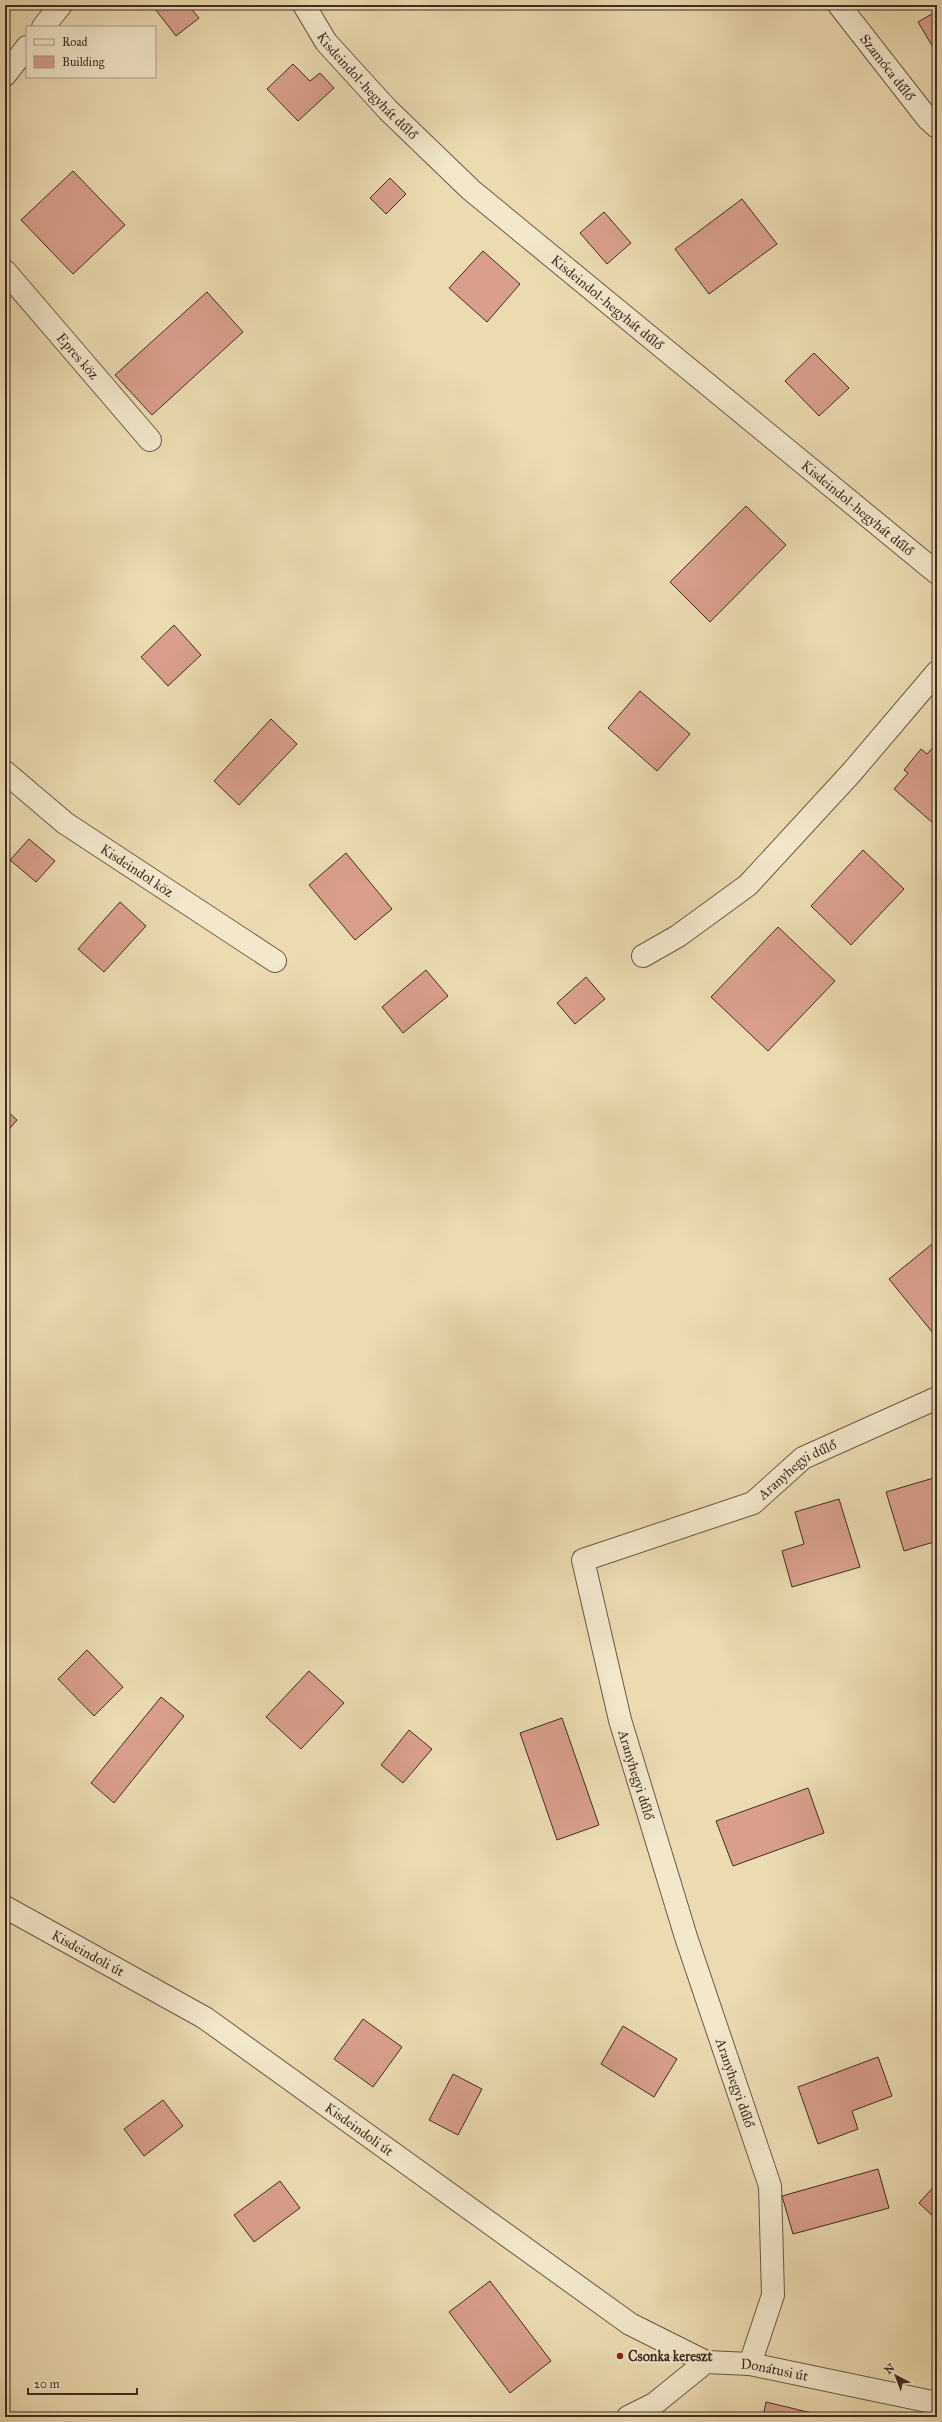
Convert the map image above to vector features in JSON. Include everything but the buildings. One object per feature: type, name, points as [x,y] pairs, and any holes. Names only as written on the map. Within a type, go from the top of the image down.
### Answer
[{"type":"street","points":[[44,26],[61,5]]},
{"type":"street","name":"Kisdeindol-hegyhát dűlő","points":[[304,5],[326,42],[383,104],[471,190],[937,573]]},
{"type":"street","name":"Szamóca dűlő","points":[[839,5],[928,119],[937,127]]},
{"type":"street","points":[[5,75],[26,48]]},
{"type":"street","name":"Epres köz","points":[[5,271],[150,440]]},
{"type":"street","points":[[643,956],[678,936],[748,885],[852,772],[937,672]]},
{"type":"street","name":"Kisdeindol köz","points":[[5,772],[65,823],[275,961]]},
{"type":"street","name":"Aranyhegyi dűlő","points":[[750,2364],[773,2295],[770,2186],[686,1937],[620,1720],[583,1560],[753,1503],[803,1458],[937,1398]]},
{"type":"street","name":"Kisdeindoli út","points":[[5,1907],[205,2018],[630,2324],[706,2362]]},
{"type":"street","points":[[628,2417],[654,2404],[706,2362]]},
{"type":"street","name":"Donátusi út","points":[[706,2362],[750,2364],[937,2403]]},
{"type":"place","name":"Csonka kereszt","points":[[620,2356]]}]
